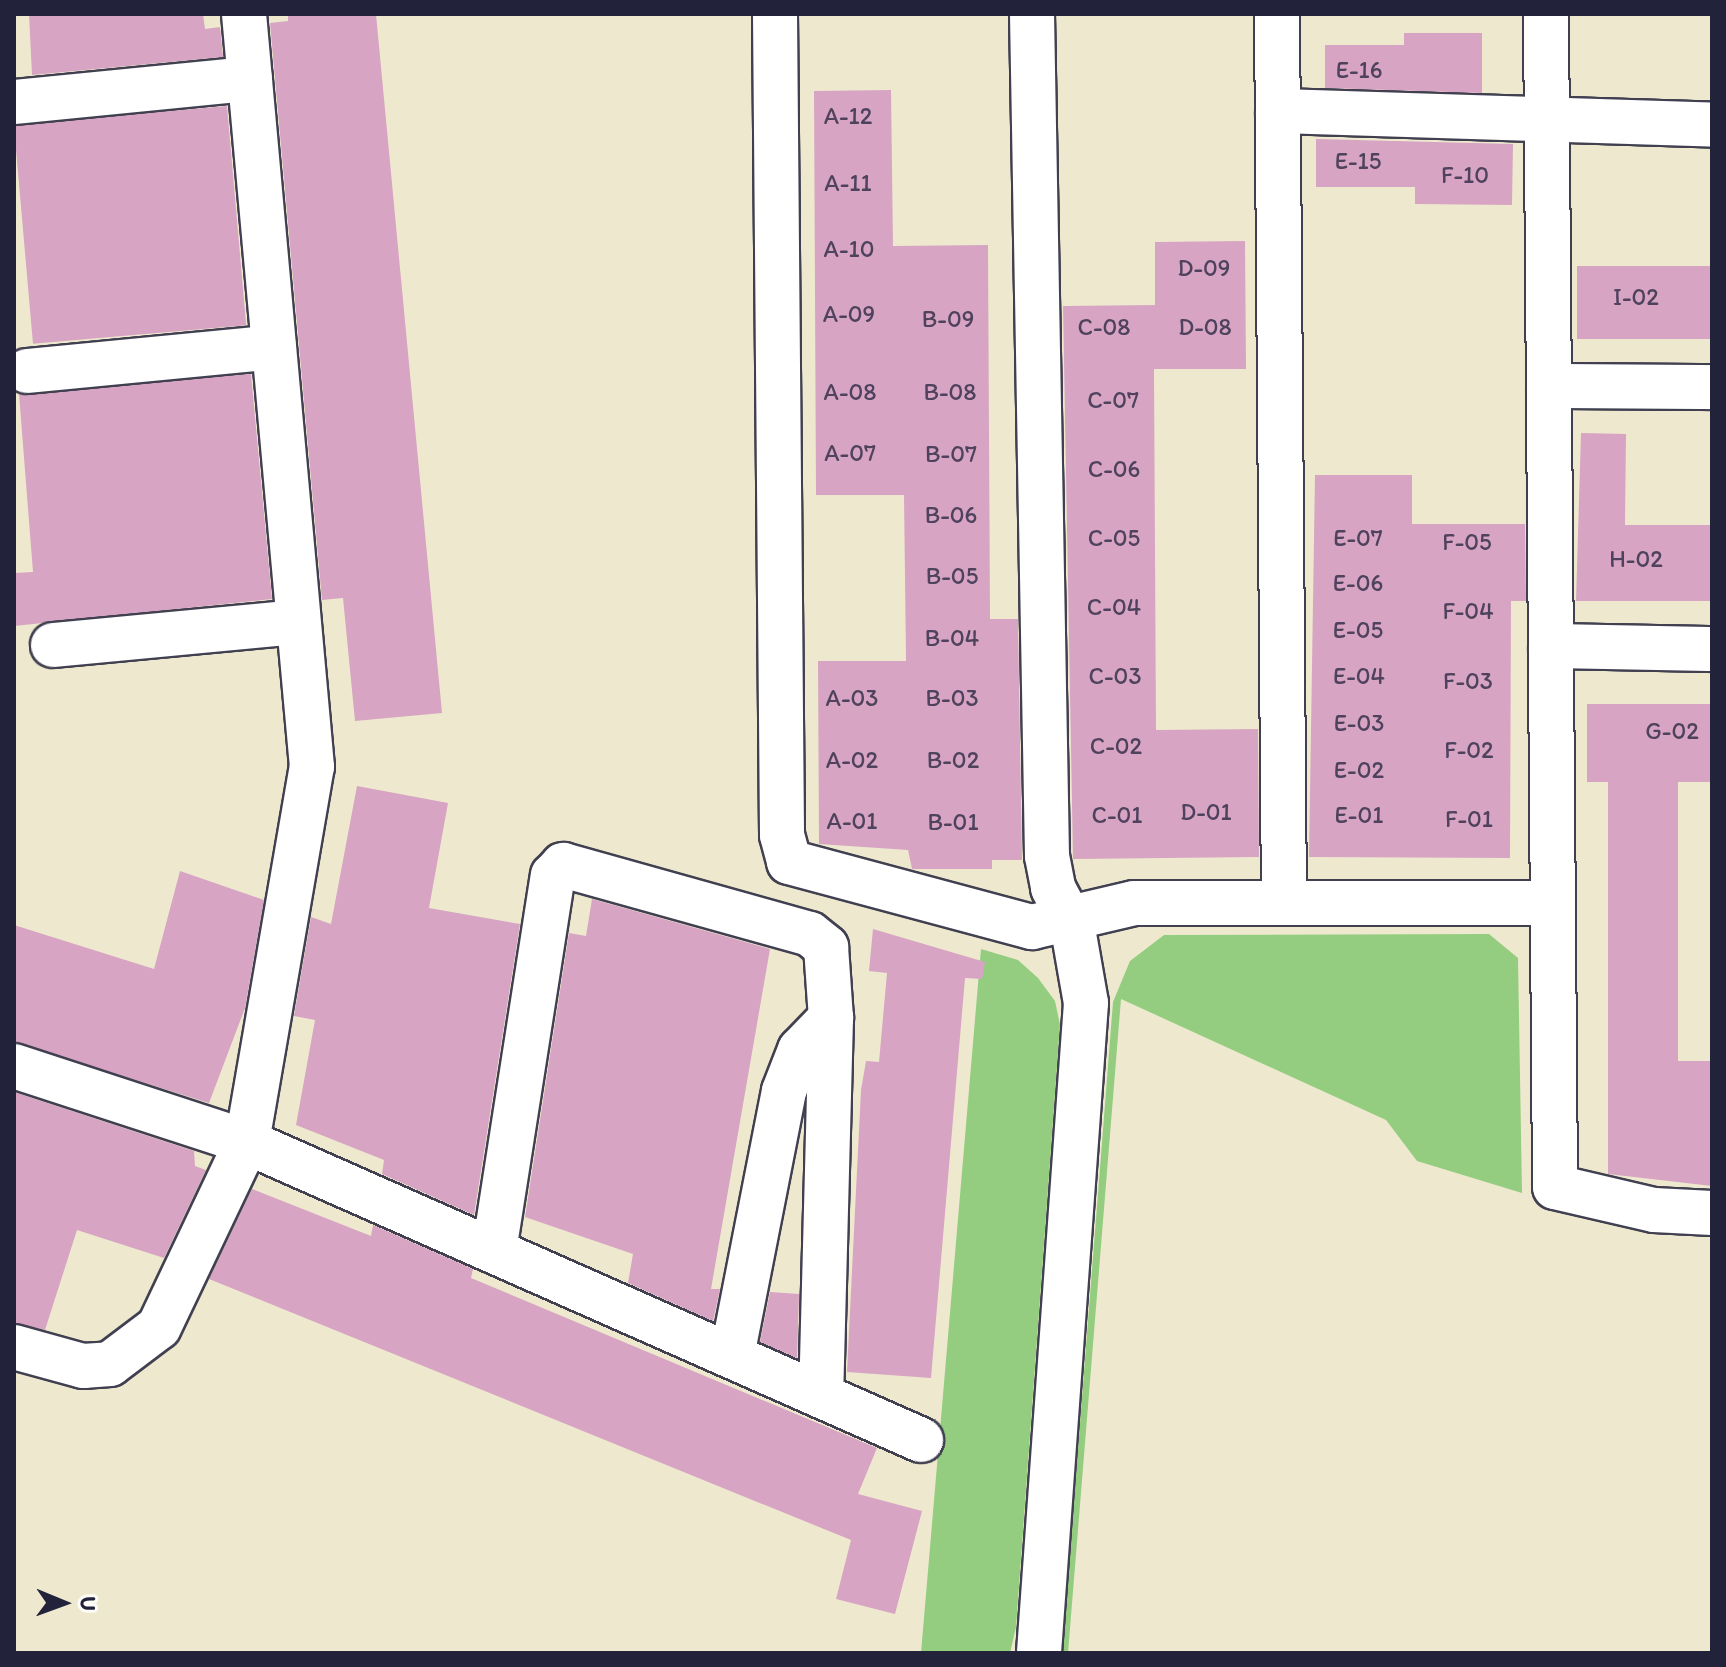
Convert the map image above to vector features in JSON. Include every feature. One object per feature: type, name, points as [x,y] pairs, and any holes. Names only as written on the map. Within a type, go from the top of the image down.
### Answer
[{"type":"street","points":[[14,1347],[83,1366],[110,1364],[135,1349],[159,1327],[247,1142],[312,767],[244,14]]},
{"type":"street","points":[[775,14],[782,835],[789,862],[994,922],[1072,923],[1134,903],[1553,903]]},
{"type":"street","points":[[1032,14],[1047,856],[1053,888],[1072,923],[1086,1003],[1039,1653]]},
{"type":"street","points":[[1277,14],[1284,903]]},
{"type":"street","points":[[1546,14],[1555,1187],[1654,1210],[1712,1213]]},
{"type":"street","points":[[14,102],[250,79]]},
{"type":"street","points":[[1278,111],[1521,116],[1547,124],[1712,125]]},
{"type":"street","points":[[27,371],[274,347]]},
{"type":"street","points":[[1549,386],[1712,387]]},
{"type":"street","points":[[53,645],[298,622]]},
{"type":"street","points":[[1551,646],[1712,649]]},
{"type":"street","points":[[494,1251],[553,876],[563,865],[810,934],[826,947],[831,1018],[821,1396]]},
{"type":"street","points":[[732,1356],[784,1091],[800,1050],[831,1018]]},
{"type":"street","points":[[14,1066],[247,1142],[921,1440]]},
{"type":"green space","points":[[1489,934],[1518,958],[1522,1193],[1417,1161],[1386,1120],[1121,999],[1068,1653],[1062,1653],[1113,1002],[1130,961],[1164,935]]},
{"type":"green space","points":[[981,949],[1018,960],[1038,978],[1055,1001],[1060,1025],[1016,1627],[1010,1653],[921,1653]]},
{"type":"building","points":[[29,14],[203,14],[205,29],[220,27],[223,57],[32,75]]},
{"type":"building","points":[[288,14],[376,14],[442,713],[355,721],[343,598],[322,600],[270,23],[288,21]]},
{"type":"building","points":[[1404,33],[1482,33],[1482,93],[1325,88],[1325,45],[1404,45]]},
{"type":"building","points":[[891,90],[893,246],[988,245],[990,619],[1018,619],[1022,860],[992,860],[992,869],[912,869],[908,850],[819,844],[818,661],[906,661],[904,495],[816,495],[814,91]]},
{"type":"building","points":[[227,106],[246,325],[33,344],[14,125]]},
{"type":"building","points":[[1316,139],[1513,144],[1512,205],[1415,204],[1415,187],[1316,187]]},
{"type":"building","points":[[1245,241],[1246,369],[1154,369],[1156,730],[1258,729],[1259,857],[1073,859],[1063,306],[1155,305],[1155,242]]},
{"type":"building","points":[[1577,266],[1712,266],[1712,339],[1577,339]]},
{"type":"building","points":[[251,374],[272,599],[14,626],[14,573],[33,572],[19,394]]},
{"type":"building","points":[[1581,433],[1626,434],[1625,525],[1712,525],[1712,601],[1576,601]]},
{"type":"building","points":[[1315,475],[1412,475],[1412,524],[1525,524],[1526,601],[1511,601],[1510,858],[1309,857]]},
{"type":"building","points":[[1587,704],[1712,704],[1712,782],[1678,782],[1678,1061],[1712,1061],[1712,1186],[1608,1174],[1608,782],[1587,782]]},
{"type":"building","points":[[357,786],[448,803],[429,908],[520,924],[474,1215],[382,1174],[384,1160],[296,1125],[315,1020],[294,1016],[311,917],[331,924]]},
{"type":"building","points":[[180,871],[264,900],[245,1008],[209,1103],[14,1042],[14,925],[154,969]]},
{"type":"building","points":[[592,899],[770,949],[711,1289],[720,1289],[713,1321],[628,1283],[633,1254],[525,1217],[569,933],[586,936]]},
{"type":"building","points":[[873,929],[985,962],[982,979],[965,978],[931,1378],[847,1372],[861,1090],[866,1061],[879,1062],[887,973],[869,971]]},
{"type":"building","points":[[14,1092],[194,1151],[195,1166],[206,1170],[164,1258],[77,1230],[45,1330],[14,1323]]},
{"type":"building","points":[[252,1189],[371,1236],[373,1225],[473,1269],[471,1278],[877,1448],[858,1494],[922,1511],[895,1614],[836,1599],[851,1540],[209,1279]]},
{"type":"building","points":[[770,1292],[799,1294],[797,1358],[760,1342]]}]
